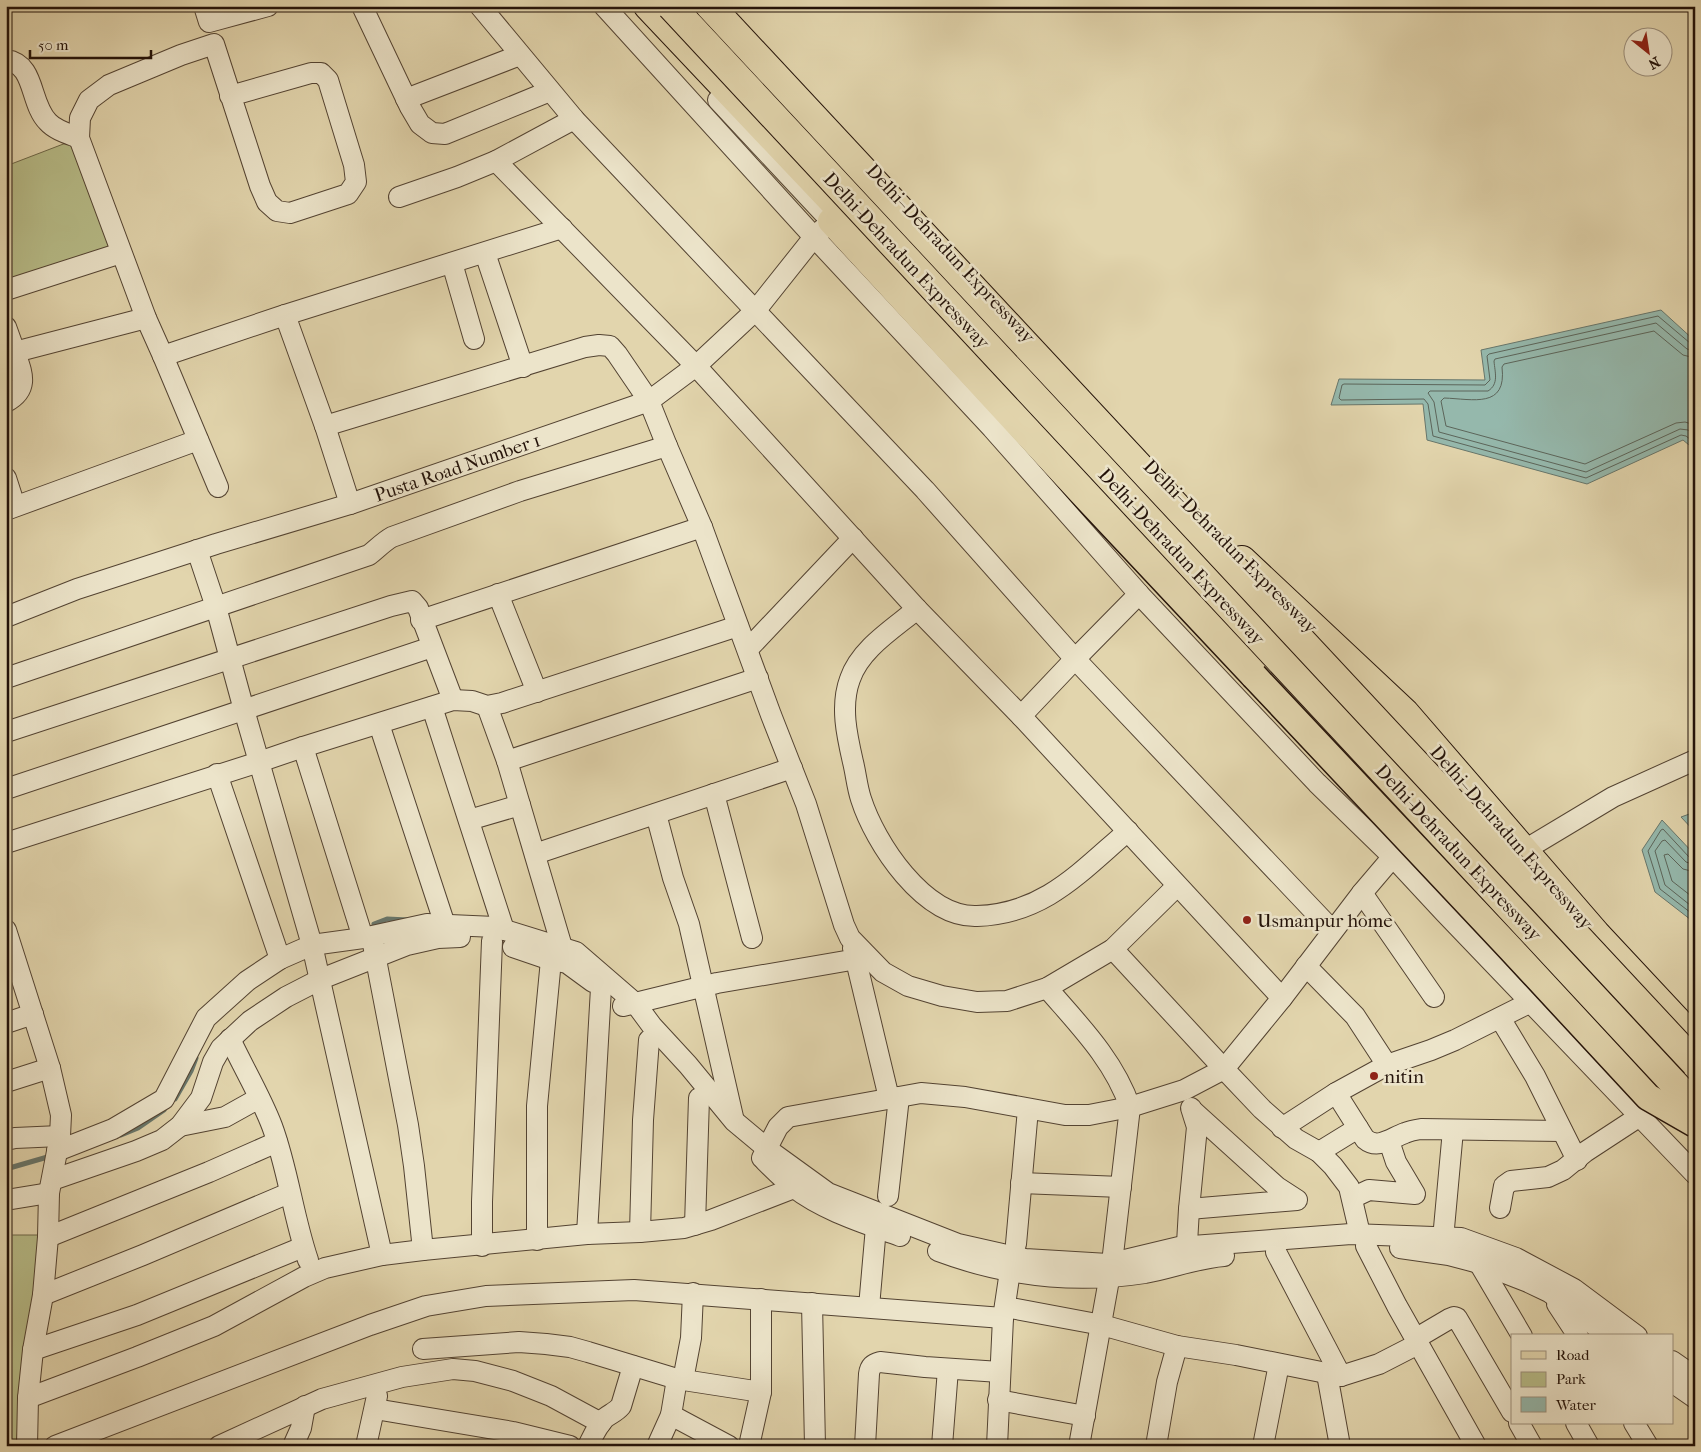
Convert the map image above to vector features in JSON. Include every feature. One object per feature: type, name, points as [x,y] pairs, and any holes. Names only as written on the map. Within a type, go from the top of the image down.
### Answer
[{"type":"highway","points":[[648,6],[829,223],[1310,716],[1695,1136]]},
{"type":"highway","name":"Delhi-Dehradun Expressway","points":[[671,6],[1695,1106]]},
{"type":"highway","name":"Delhi-Dehradun Expressway","points":[[710,6],[1695,1063]]},
{"type":"highway","name":"Delhi–Dehradun Expressway","points":[[727,6],[758,44],[886,184],[1206,526],[1405,713],[1596,934],[1695,1040]]},
{"type":"main road","points":[[829,223],[1503,940],[1648,1097],[1695,1124]]},
{"type":"street","points":[[230,96],[310,73],[321,73],[328,80],[354,165],[356,182],[348,194],[290,214],[277,211],[266,202],[230,96],[206,14],[268,6]]},
{"type":"street","points":[[480,6],[574,119],[925,490],[1075,659],[1332,930]]},
{"type":"street","points":[[604,6],[829,223]]},
{"type":"street","points":[[634,6],[643,19],[829,223],[992,428],[1138,594],[1317,783],[1392,856],[1695,1174]]},
{"type":"street","points":[[366,7],[406,99],[420,124],[432,133],[445,134],[550,92]]},
{"type":"street","points":[[214,44],[181,55],[109,85],[89,100],[80,118],[79,138],[146,318],[164,356],[218,487]]},
{"type":"street","points":[[406,99],[520,55]]},
{"type":"street","points":[[6,60],[16,62],[26,70],[34,98],[48,123],[79,138]]},
{"type":"street","points":[[399,197],[450,180],[496,161],[574,119]]},
{"type":"street","points":[[496,161],[696,366],[917,609],[1021,716],[1282,998]]},
{"type":"street","name":"Pusta Road Number 1","points":[[6,617],[77,589],[197,550],[350,504],[649,401],[696,366],[756,310],[829,223]]},
{"type":"street","points":[[164,356],[285,315],[562,228]]},
{"type":"street","points":[[6,290],[121,253]]},
{"type":"street","points":[[485,253],[523,367]]},
{"type":"street","points":[[452,263],[474,339]]},
{"type":"street","points":[[285,315],[325,426],[350,504]]},
{"type":"street","points":[[15,352],[146,318]]},
{"type":"street","points":[[6,327],[23,376],[22,390],[6,402]]},
{"type":"street","points":[[325,426],[586,347],[599,344],[610,346],[617,354],[649,401],[702,527],[806,804],[834,895],[857,959],[894,1097],[888,1196]]},
{"type":"street","points":[[6,478],[11,508],[198,440]]},
{"type":"street","points":[[6,678],[369,555],[383,541],[392,537],[520,491],[667,446]]},
{"type":"street","points":[[421,620],[702,527]]},
{"type":"street","points":[[748,649],[853,538]]},
{"type":"street","points":[[197,550],[216,607],[259,762],[314,944],[382,1255]]},
{"type":"street","points":[[498,594],[537,692]]},
{"type":"street","points":[[1021,716],[1138,594]]},
{"type":"street","points":[[6,732],[403,602],[412,601],[418,608],[453,700]]},
{"type":"street","points":[[917,609],[866,650],[850,679],[845,709],[848,739],[860,798],[885,851],[912,884],[933,901],[956,913],[975,917],[1028,907],[1057,891],[1128,831]]},
{"type":"street","points":[[6,843],[453,700],[472,701],[487,706],[502,703],[738,626]]},
{"type":"street","points":[[6,790],[432,647]]},
{"type":"street","points":[[1310,716],[1360,671]]},
{"type":"street","points":[[507,761],[758,678]]},
{"type":"street","points":[[487,706],[507,761],[535,854],[560,957],[538,1106],[537,1240]]},
{"type":"street","points":[[432,707],[500,928],[482,1202],[482,1246]]},
{"type":"street","points":[[379,724],[443,920]]},
{"type":"street","points":[[303,747],[361,938],[375,958],[408,1125],[423,1250]]},
{"type":"street","points":[[1480,900],[1528,848],[1613,797],[1691,761]]},
{"type":"street","points":[[535,854],[792,768]]},
{"type":"street","points":[[217,774],[280,959]]},
{"type":"street","points":[[714,794],[752,938]]},
{"type":"street","points":[[468,820],[520,805]]},
{"type":"street","points":[[656,814],[673,878],[689,924],[734,1125]]},
{"type":"street","points":[[763,1150],[778,1127],[788,1117],[921,1093],[941,1094],[1065,1115],[1089,1115],[1130,1107],[1184,1090],[1224,1070],[1282,998],[1332,930],[1392,856],[1416,831]]},
{"type":"street","points":[[850,938],[883,972],[908,986],[942,996],[977,1002],[1007,1001],[1047,988],[1113,949],[1177,886]]},
{"type":"street","points":[[1362,893],[1434,998]]},
{"type":"street","points":[[6,1140],[15,1138],[58,1143],[113,1128],[164,1099],[206,1018],[248,981],[280,959],[314,944],[361,938],[443,920],[500,928],[560,957],[601,988],[628,1004],[649,1040],[700,1089],[695,1225]]},
{"type":"street","points":[[6,1200],[162,1140],[180,1126],[201,1098],[213,1062],[222,1048],[250,1022],[286,997],[321,980],[407,945],[500,928]]},
{"type":"street","points":[[6,930],[11,964],[33,1014],[50,1068],[60,1115],[58,1143],[51,1182],[42,1295],[33,1350],[28,1398],[27,1446]]},
{"type":"street","points":[[1113,949],[1224,1070],[1282,1128],[1296,1139],[1319,1152],[1333,1166],[1349,1187],[1363,1238],[1417,1341],[1476,1446]]},
{"type":"street","points":[[560,957],[576,952],[652,1026],[700,1089],[723,1124],[734,1125],[763,1150],[828,1193],[958,1244],[1025,1259],[1108,1264],[1111,1271]]},
{"type":"street","points":[[628,1004],[703,986],[857,959]]},
{"type":"street","points":[[1306,966],[1355,1016],[1387,1065]]},
{"type":"street","points":[[587,1234],[601,988]]},
{"type":"street","points":[[1047,988],[1111,1066],[1124,1090],[1130,1107],[1111,1271],[1079,1446]]},
{"type":"street","points":[[1282,1128],[1336,1092],[1387,1065],[1431,1050],[1531,1002]]},
{"type":"street","points":[[6,1023],[33,1014]]},
{"type":"street","points":[[1500,1018],[1535,1076],[1577,1160]]},
{"type":"street","points":[[230,1039],[272,1124],[312,1274]]},
{"type":"street","points":[[640,1232],[643,1120],[649,1040]]},
{"type":"street","points":[[6,1082],[50,1068]]},
{"type":"street","points":[[1184,1090],[1193,1111],[1197,1127],[1189,1209],[1187,1255]]},
{"type":"street","points":[[1336,1092],[1370,1144],[1380,1144],[1408,1132],[1421,1129],[1562,1131]]},
{"type":"street","points":[[180,1126],[225,1117],[259,1098]]},
{"type":"street","points":[[1016,1244],[1028,1109]]},
{"type":"street","points":[[1189,1209],[1298,1200],[1277,1187],[1193,1111]]},
{"type":"street","points":[[1500,1208],[1504,1186],[1511,1181],[1548,1177],[1563,1170],[1577,1160],[1584,1152],[1640,1116]]},
{"type":"street","points":[[1319,1152],[1358,1128]]},
{"type":"street","points":[[1444,1228],[1453,1130]]},
{"type":"street","points":[[1352,1198],[1369,1190],[1415,1194],[1396,1162],[1390,1141]]},
{"type":"street","points":[[48,1237],[209,1172],[277,1142]]},
{"type":"street","points":[[763,1150],[794,1188],[842,1214],[970,1262],[1010,1271],[1063,1277],[1111,1271],[1187,1255],[1363,1238],[1401,1236],[1461,1238],[1516,1258],[1552,1286],[1607,1334]]},
{"type":"street","points":[[1022,1183],[1121,1187]]},
{"type":"street","points":[[28,1398],[205,1330],[312,1274],[343,1264],[382,1255],[423,1250],[482,1246],[587,1234],[684,1228],[794,1188]]},
{"type":"street","points":[[42,1295],[143,1256],[290,1193]]},
{"type":"street","points":[[868,1307],[876,1227]]},
{"type":"street","points":[[1187,1255],[1210,1257],[1276,1252],[1363,1238],[1449,1254],[1479,1263],[1528,1282],[1574,1289],[1634,1334]]},
{"type":"street","points":[[33,1350],[137,1315],[304,1248]]},
{"type":"street","points":[[1276,1252],[1334,1375],[1340,1446]]},
{"type":"street","points":[[1479,1263],[1521,1334]]},
{"type":"street","points":[[997,1446],[1004,1312],[1010,1271]]},
{"type":"street","points":[[1552,1286],[1577,1334]]},
{"type":"street","points":[[54,1446],[294,1353],[426,1306],[486,1296],[591,1290],[693,1293],[868,1307],[1004,1312],[1102,1325],[1177,1346],[1334,1375],[1360,1371],[1379,1364],[1454,1317],[1457,1318],[1511,1410]]},
{"type":"street","points":[[657,1446],[671,1415],[691,1338],[693,1293]]},
{"type":"street","points":[[749,1446],[760,1392],[761,1299]]},
{"type":"street","points":[[812,1303],[815,1446]]},
{"type":"street","points":[[423,1349],[519,1342],[570,1347],[680,1380],[760,1392]]},
{"type":"street","points":[[1156,1446],[1167,1382],[1177,1346]]},
{"type":"street","points":[[865,1446],[870,1368],[880,1362],[1000,1372]]},
{"type":"street","points":[[1674,1362],[1695,1377]]},
{"type":"street","points":[[1263,1446],[1279,1364]]},
{"type":"street","points":[[588,1446],[601,1423],[621,1406],[634,1366]]},
{"type":"street","points":[[218,1446],[322,1400],[402,1376],[453,1369],[475,1371],[513,1381],[551,1396],[601,1423]]},
{"type":"street","points":[[942,1446],[948,1369]]},
{"type":"street","points":[[1674,1383],[1695,1398]]},
{"type":"street","points":[[366,1446],[379,1384]]},
{"type":"street","points":[[998,1400],[1085,1416]]},
{"type":"street","points":[[293,1446],[301,1428],[305,1406]]},
{"type":"street","points":[[375,1409],[513,1432],[570,1446]]},
{"type":"street","points":[[671,1415],[729,1446]]},
{"type":"street","points":[[1520,1424],[1532,1446]]},
{"type":"street","points":[[1577,1424],[1589,1446]]},
{"type":"street","points":[[1635,1424],[1648,1446]]},
{"type":"green space","points":[[79,138],[121,253],[6,290],[6,166]]},
{"type":"green space","points":[[6,1235],[41,1235],[16,1446],[6,1446]]},
{"type":"water","points":[[1661,310],[1695,341],[1695,450],[1683,440],[1587,484],[1427,440],[1423,404],[1331,405],[1339,379],[1485,380],[1481,350]]},
{"type":"water","points":[[1695,812],[1695,832],[1681,817]]},
{"type":"water","points":[[1662,820],[1695,855],[1695,923],[1655,892],[1642,850]]},
{"type":"waterway","points":[[374,924],[387,919],[408,920]]},
{"type":"waterway","points":[[175,1099],[196,1058]]},
{"type":"waterway","points":[[121,1135],[138,1128],[164,1110]]},
{"type":"waterway","points":[[6,1169],[51,1156]]},
{"type":"place","name":"Usmanpur home","points":[[1247,920]]},
{"type":"place","name":"nitin","points":[[1374,1076]]}]
